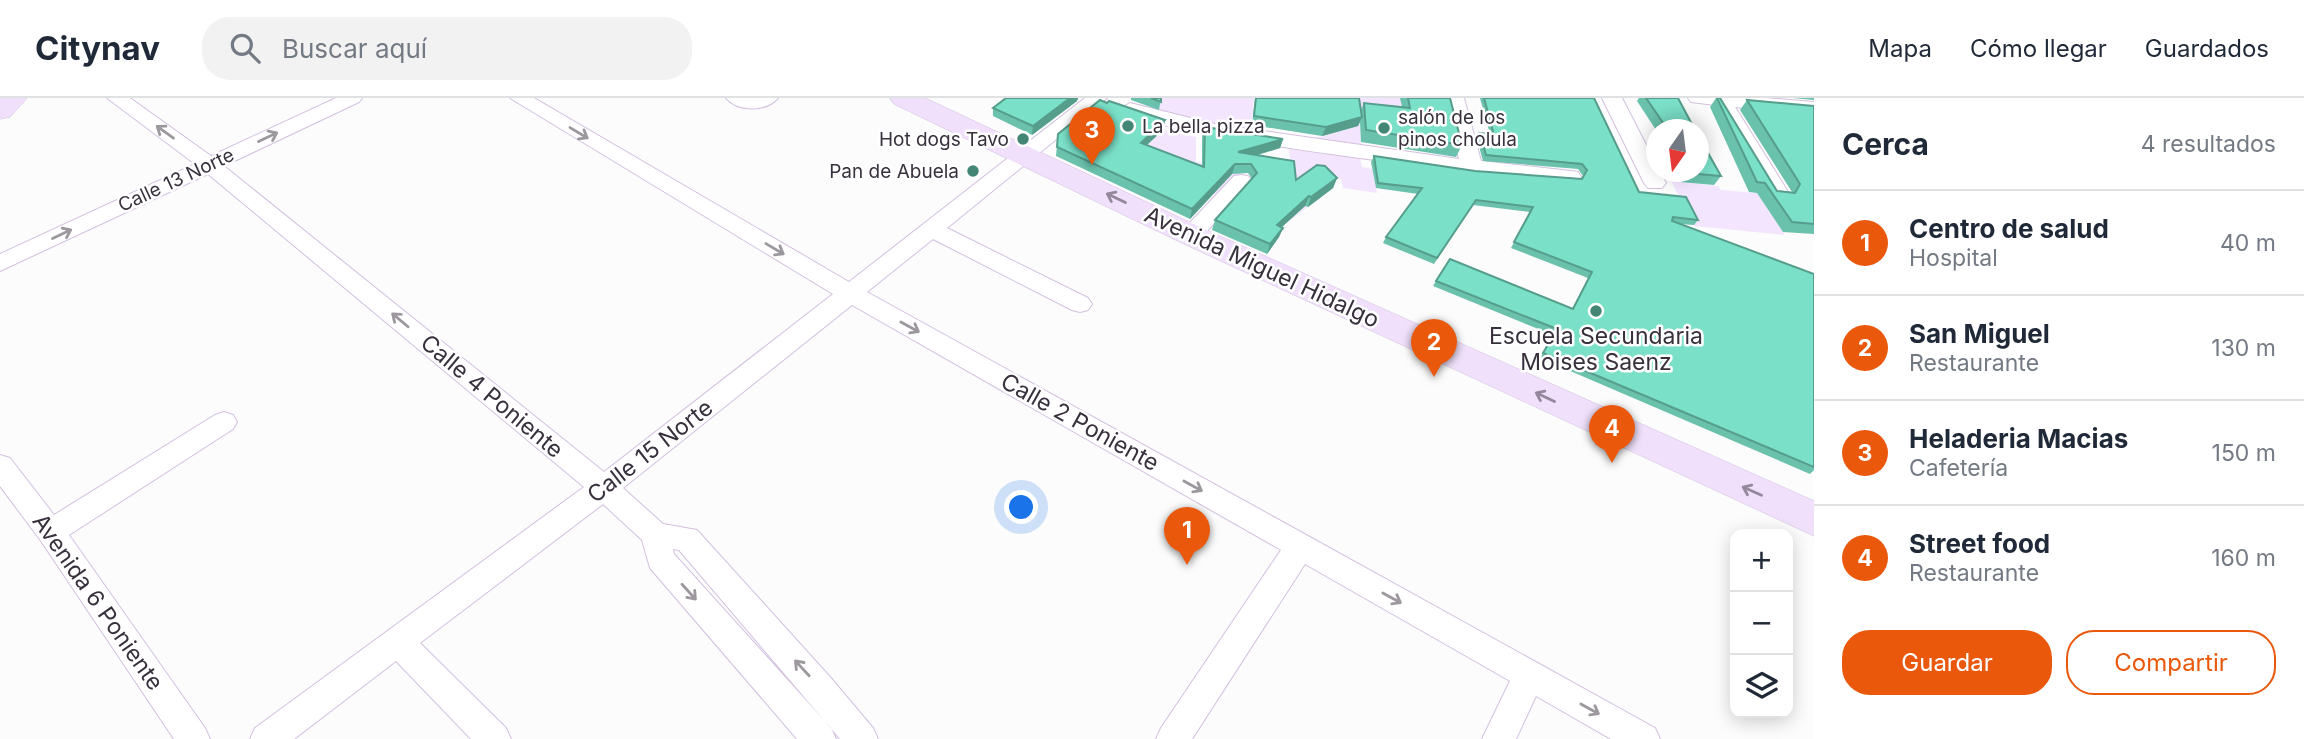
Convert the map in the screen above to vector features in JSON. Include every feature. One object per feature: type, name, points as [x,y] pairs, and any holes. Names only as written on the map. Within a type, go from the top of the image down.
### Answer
[{"type":"street","points":[[0,111],[14,98]]},
{"type":"street","name":"Calle 4 Poniente","points":[[117,98],[209,164],[604,488],[656,535],[660,559],[809,727]]},
{"type":"street","name":"Calle 13 Norte","points":[[0,263],[352,98]]},
{"type":"street","name":"Calle 2 Poniente","points":[[520,98],[850,293],[1643,739]]},
{"type":"street","points":[[736,98],[755,104],[768,98]]},
{"type":"street","name":"Avenida Miguel Hidalgo","points":[[903,98],[1026,154],[1191,235],[1814,519]]},
{"type":"street","points":[[1099,98],[1157,119],[1472,168],[1571,177]]},
{"type":"street","name":"Calle 15 Norte","points":[[267,739],[604,488],[1099,98]]},
{"type":"street","points":[[1454,98],[1472,168]]},
{"type":"street","points":[[1612,98],[1662,183],[1632,180]]},
{"type":"street","points":[[1698,98],[1814,108]]},
{"type":"street","points":[[1722,101],[1770,194],[1804,197]]},
{"type":"street","points":[[1191,235],[1241,181]]},
{"type":"street","points":[[933,230],[1080,304]]},
{"type":"street","points":[[51,532],[224,422]]},
{"type":"street","name":"Avenida 6 Poniente","points":[[0,466],[51,532],[193,739]]},
{"type":"street","points":[[656,535],[687,539],[741,603],[830,699],[861,739]]},
{"type":"street","points":[[1173,739],[1300,546]]},
{"type":"street","points":[[399,643],[494,739]]},
{"type":"street","points":[[1499,739],[1530,675]]},
{"type":"street","points":[[809,727],[830,699]]},
{"type":"shaded area","points":[[1161,98],[1254,98],[1251,131],[1173,119],[1158,113]]},
{"type":"shaded area","points":[[1350,98],[1400,98],[1403,111],[1360,122],[1361,147],[1312,139],[1339,131]]},
{"type":"shaded area","points":[[1163,130],[1196,137],[1196,162],[1246,168],[1217,195],[1167,173],[1139,152]]},
{"type":"shaded area","points":[[1289,149],[1360,159],[1362,167],[1373,169],[1377,193],[1343,188],[1341,179],[1313,174],[1291,190],[1276,183],[1273,187],[1308,207],[1289,221],[1273,212],[1287,201],[1271,194],[1274,189],[1253,179],[1263,170],[1291,173]]},
{"type":"shaded area","points":[[1672,182],[1757,193],[1785,235],[1694,226]]},
{"type":"building","points":[[1006,98],[1070,98],[1033,126],[993,108]]},
{"type":"building","points":[[1256,98],[1359,98],[1362,117],[1326,127],[1254,116]]},
{"type":"building","points":[[1408,98],[1450,98],[1462,145],[1366,130],[1364,103],[1410,108]]},
{"type":"building","points":[[1484,98],[1594,98],[1639,192],[1686,197],[1698,220],[1673,217],[1672,221],[1814,274],[1814,467],[1543,353],[1557,329],[1436,281],[1450,259],[1573,309],[1592,272],[1514,242],[1533,207],[1476,200],[1437,258],[1386,237],[1422,188],[1378,183],[1374,156],[1475,171],[1582,179],[1587,170],[1582,164],[1486,155],[1480,133],[1494,135]]},
{"type":"building","points":[[1646,98],[1678,98],[1689,119],[1660,119]]},
{"type":"building","points":[[1717,98],[1720,98],[1777,191],[1795,193],[1800,184],[1747,100],[1814,106],[1814,224],[1792,222],[1765,183],[1757,182]]},
{"type":"building","points":[[1100,100],[1165,120],[1141,143],[1204,167],[1205,127],[1283,139],[1238,152],[1294,161],[1296,180],[1317,165],[1325,166],[1337,178],[1309,196],[1277,225],[1283,228],[1270,244],[1215,220],[1257,173],[1251,164],[1235,164],[1192,209],[1057,147],[1058,134]]},
{"type":"building","points":[[1709,155],[1721,176],[1709,175]]},
{"type":"place","name":"La bella pizza","points":[[1128,126]]},
{"type":"place","name":"salón de los pinos cholula","points":[[1384,128]]},
{"type":"place","name":"Hot dogs Tavo","points":[[1023,139]]},
{"type":"place","name":"Heladeria Macias","points":[[1092,165]]},
{"type":"place","name":"Pan de Abuela","points":[[973,171]]},
{"type":"place","name":"Escuela Secundaria Moises Saenz","points":[[1596,311]]},
{"type":"place","name":"San Miguel","points":[[1434,377]]},
{"type":"place","name":"Street food","points":[[1612,463]]},
{"type":"place","name":"Centro de salud","points":[[1187,565]]}]
